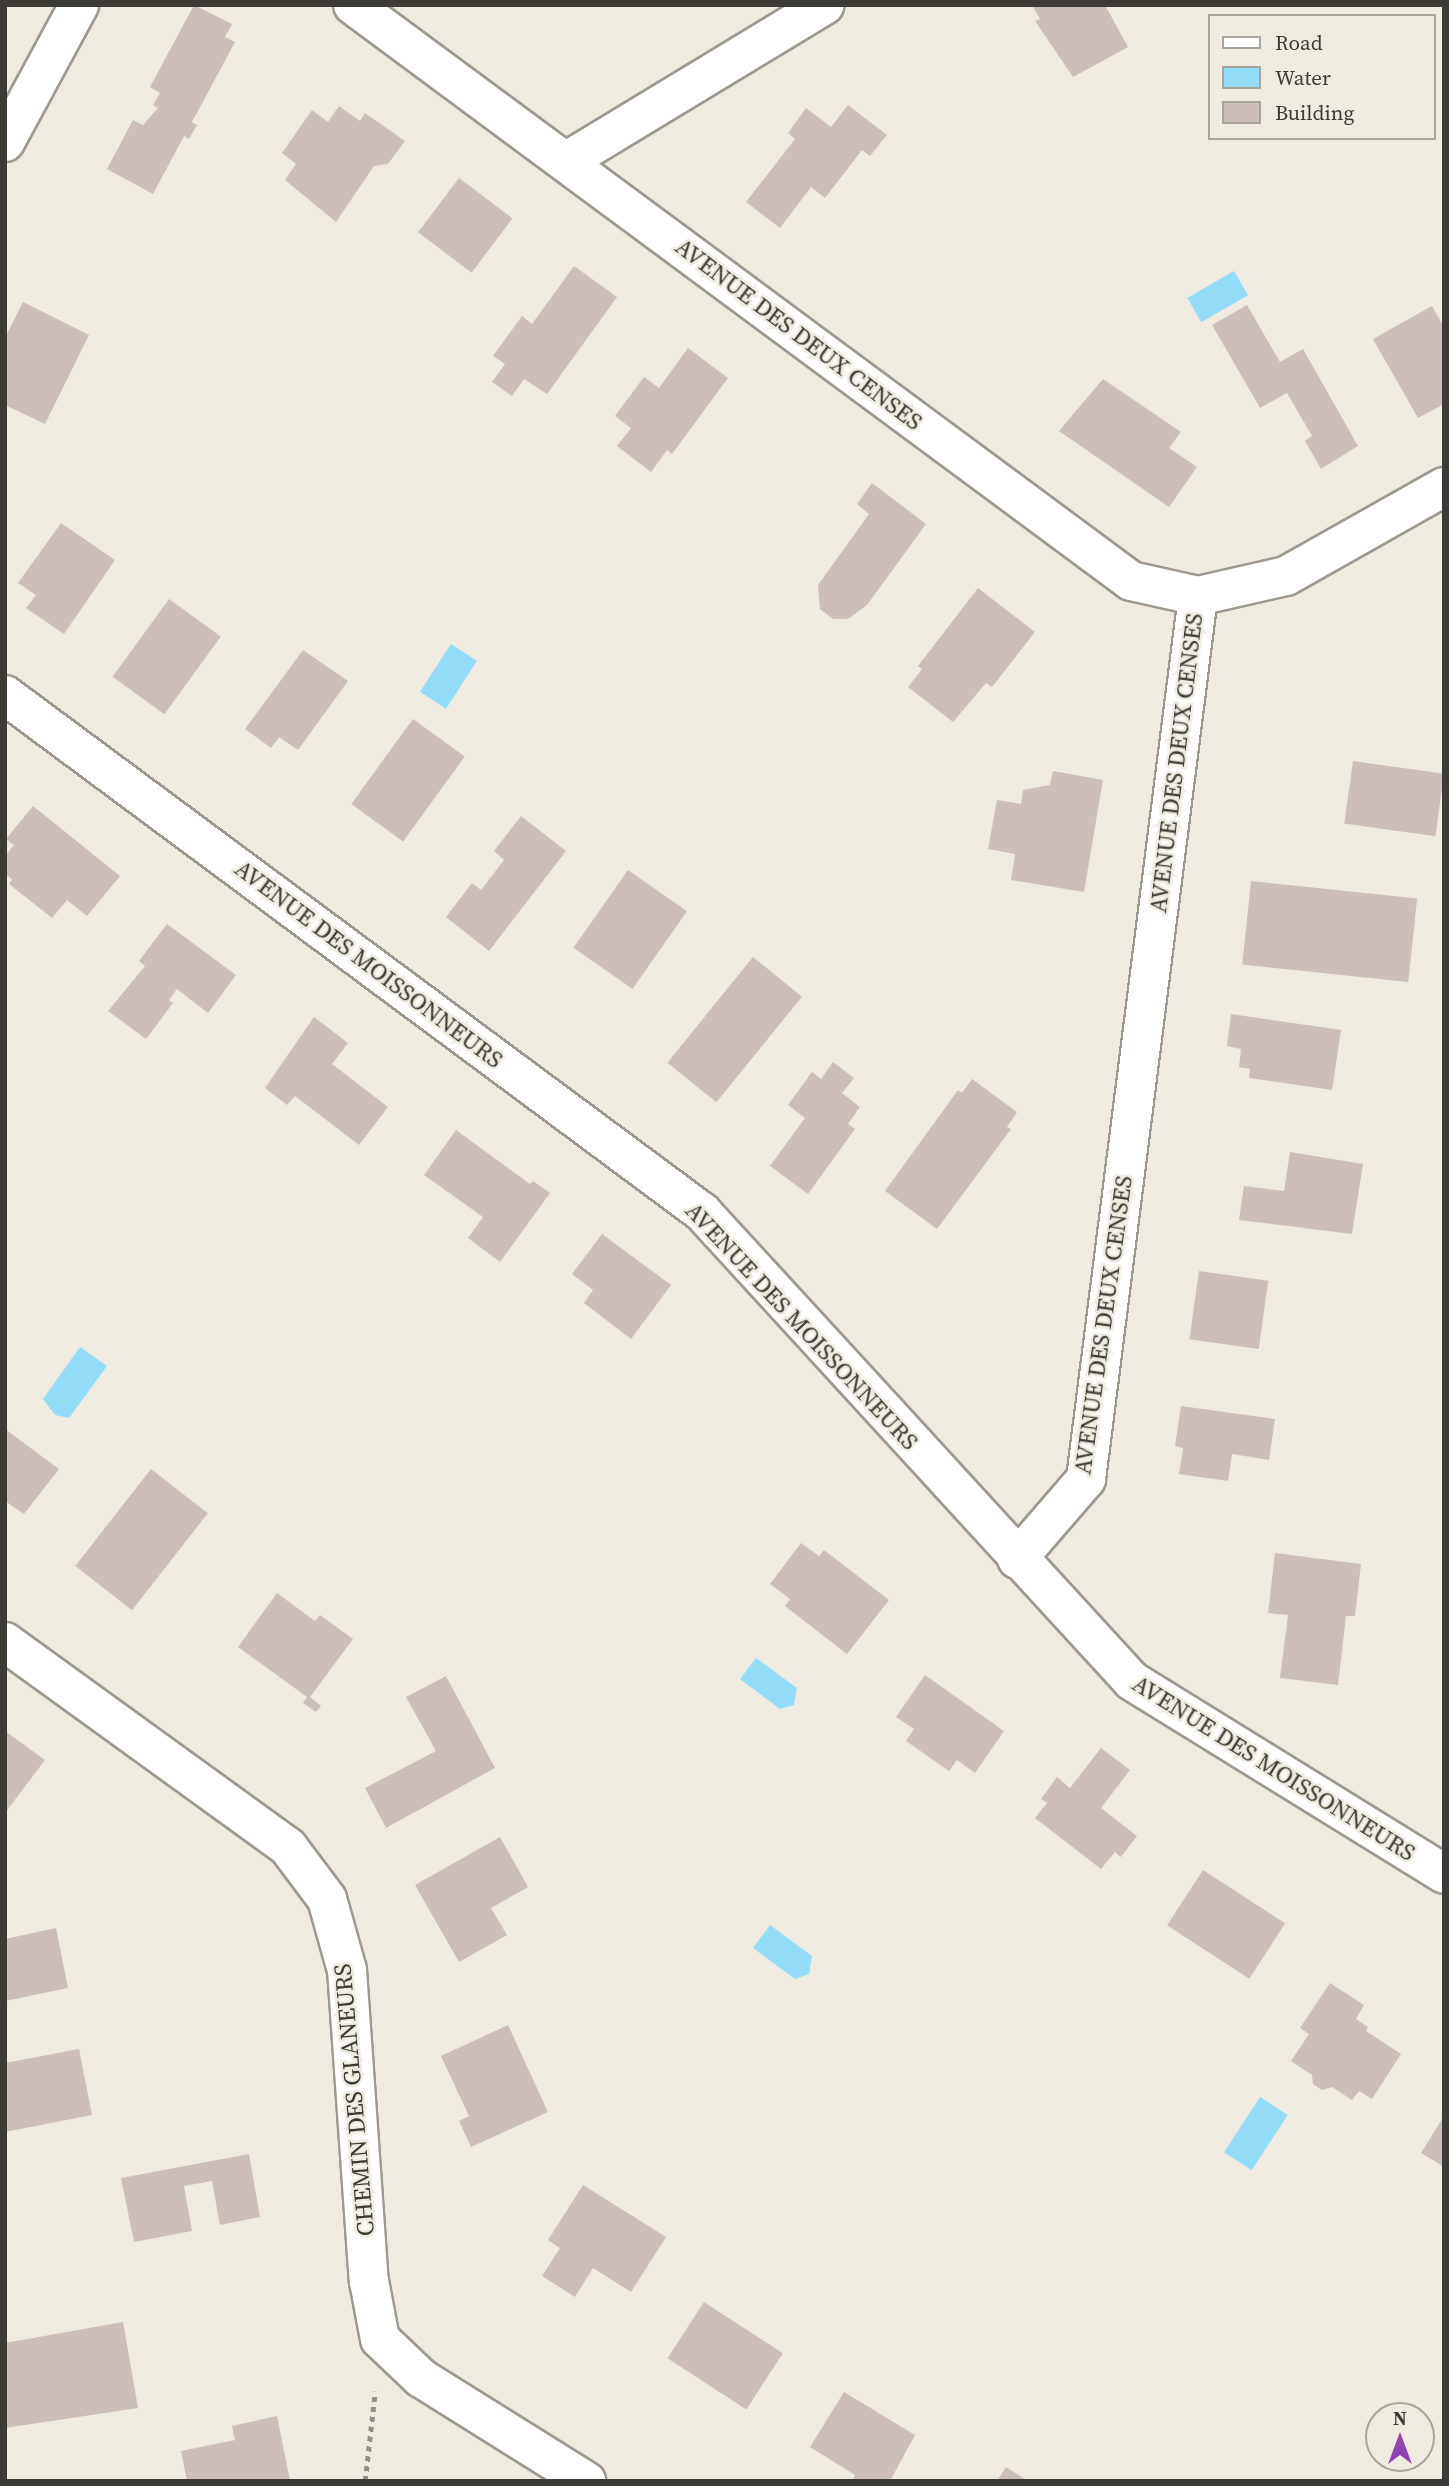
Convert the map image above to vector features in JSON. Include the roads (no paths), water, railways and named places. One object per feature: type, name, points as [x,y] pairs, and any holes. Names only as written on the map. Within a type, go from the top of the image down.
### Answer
[{"type":"street","points":[[5,142],[79,5]]},
{"type":"street","name":"AVENUE DES DEUX CENSES","points":[[353,5],[567,161],[1130,581],[1198,596],[1086,1479],[1017,1559]]},
{"type":"street","points":[[567,161],[825,5]]},
{"type":"street","points":[[1198,596],[1286,576],[1444,487]]},
{"type":"street","name":"AVENUE DES MOISSONNEURS","points":[[5,695],[702,1212],[1017,1559],[1132,1681],[1444,1874]]},
{"type":"street","name":"CHEMIN DES GLANEURS","points":[[5,1642],[288,1847],[327,1899],[347,1970],[369,2281],[380,2339],[421,2378],[586,2481]]},
{"type":"water","points":[[1234,271],[1248,295],[1201,322],[1187,298]]},
{"type":"water","points":[[451,644],[477,661],[446,709],[420,692]]},
{"type":"water","points":[[80,1347],[107,1366],[69,1418],[55,1415],[43,1399]]},
{"type":"water","points":[[756,1658],[797,1688],[794,1705],[780,1709],[740,1679]]},
{"type":"water","points":[[770,1925],[812,1956],[809,1974],[795,1979],[753,1948]]},
{"type":"water","points":[[1260,2097],[1288,2115],[1252,2170],[1224,2152]]}]
